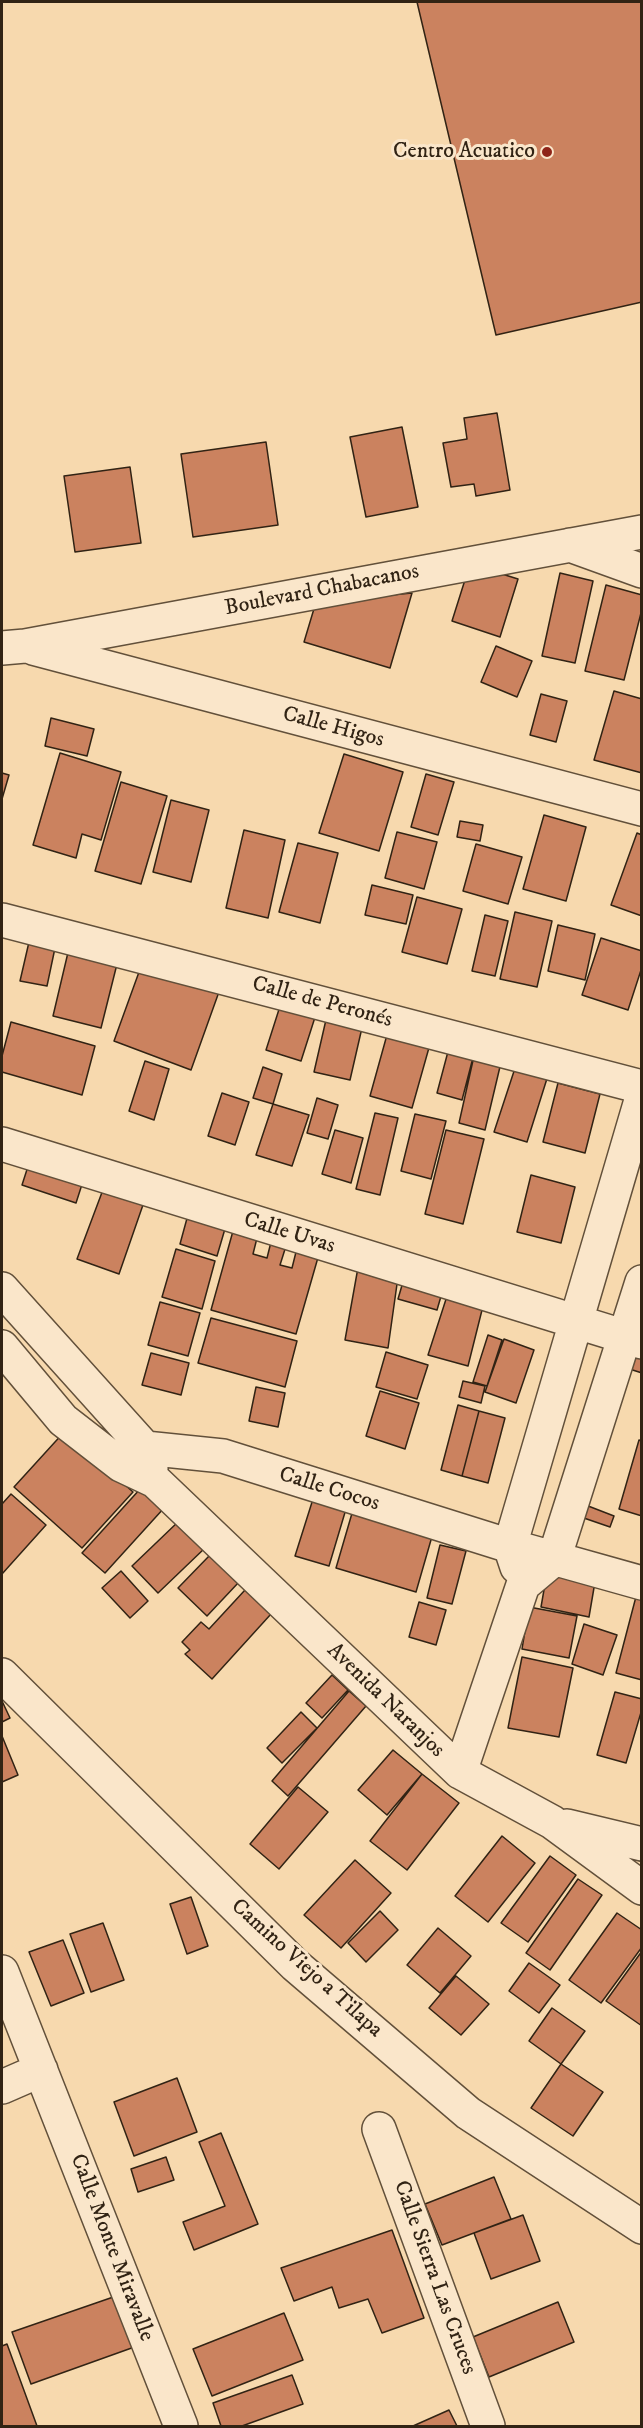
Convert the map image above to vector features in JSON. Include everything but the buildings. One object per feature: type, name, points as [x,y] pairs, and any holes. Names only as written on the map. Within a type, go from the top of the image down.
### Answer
[{"type":"street","name":"Boulevard Chabacanos","points":[[13,647],[642,532]]},
{"type":"street","points":[[569,545],[642,571]]},
{"type":"street","name":"Calle Higos","points":[[13,647],[642,809]]},
{"type":"street","name":"Calle de Peronés","points":[[2,920],[642,1087]]},
{"type":"street","points":[[523,1586],[510,1546],[642,1097]]},
{"type":"street","name":"Calle Uvas","points":[[2,1144],[633,1340]]},
{"type":"street","points":[[460,1772],[523,1586],[554,1559],[633,1340],[642,1282]]},
{"type":"street","name":"Avenida Naranjos","points":[[2,1289],[155,1481],[460,1772],[552,1822],[642,1888]]},
{"type":"street","name":"Avenida Naranjos","points":[[2,1347],[63,1420],[133,1456]]},
{"type":"street","name":"Calle Cocos","points":[[133,1456],[223,1456],[510,1546],[642,1583]]},
{"type":"street","name":"Camino Viejo a Tilapa","points":[[2,1675],[295,1965],[468,2113],[642,2227]]},
{"type":"street","points":[[552,1822],[642,1844]]},
{"type":"street","name":"Calle Monte Miravalle","points":[[2,1972],[181,2427]]},
{"type":"street","points":[[2,2087],[41,2070]]},
{"type":"street","name":"Calle Sierra Las Cruces","points":[[380,2129],[488,2427]]},
{"type":"place","name":"Centro Acuatico","points":[[547,152]]}]
